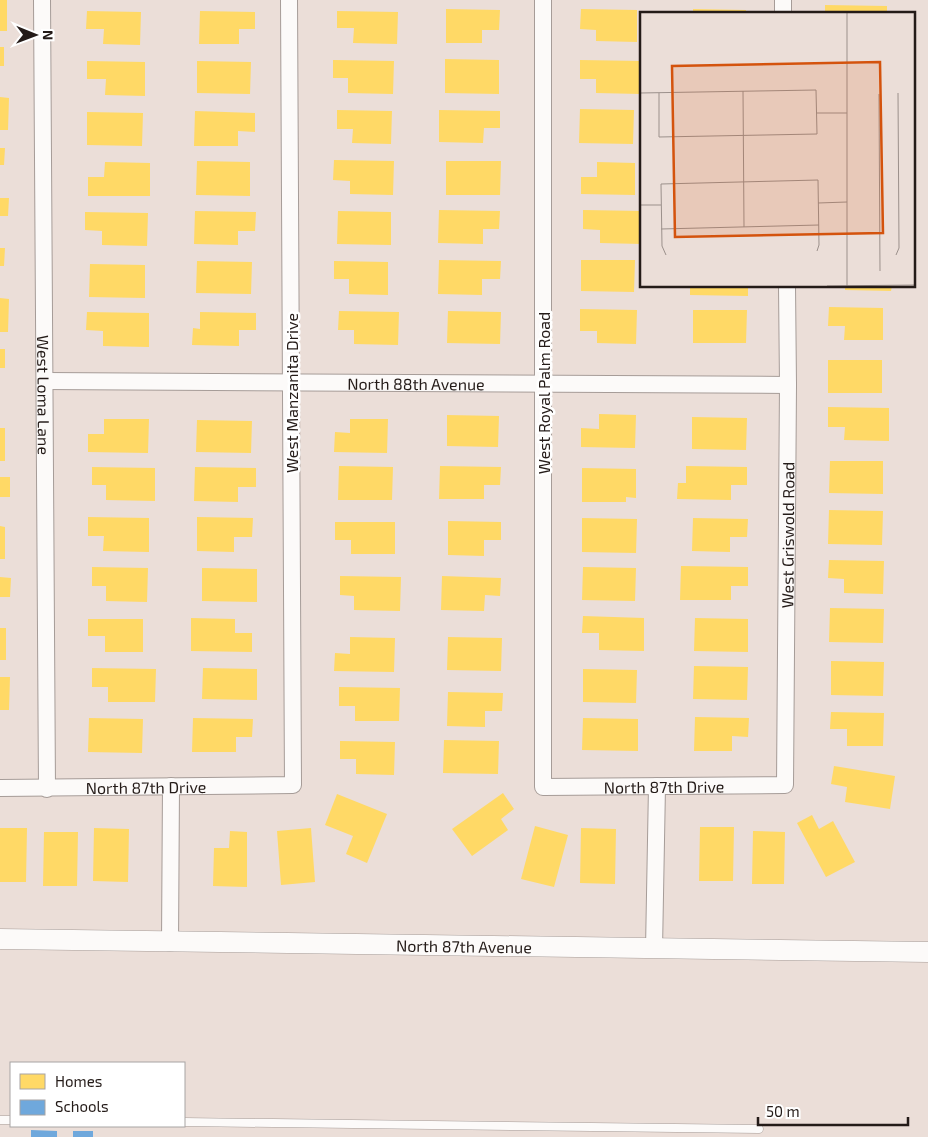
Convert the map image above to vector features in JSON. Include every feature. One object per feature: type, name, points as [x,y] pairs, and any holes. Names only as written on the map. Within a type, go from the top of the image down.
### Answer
[{"type":"street","name":"West Loma Lane","points":[[42,0],[47,789]]},
{"type":"street","name":"West Manzanita Drive","points":[[289,0],[293,785]]},
{"type":"street","name":"West Royal Palm Road","points":[[542,787],[543,0]]},
{"type":"street","name":"West Griswold Road","points":[[786,785],[787,288]]},
{"type":"street","name":"North 88th Avenue","points":[[45,381],[788,385]]},
{"type":"street","name":"North 87th Drive","points":[[0,788],[293,785]]},
{"type":"street","name":"North 87th Drive","points":[[542,787],[786,785]]},
{"type":"street","points":[[170,942],[171,786]]},
{"type":"street","points":[[654,949],[657,786]]},
{"type":"street","name":"North 87th Avenue","points":[[0,939],[928,952]]},
{"type":"lane","points":[[185,1122],[758,1129]]},
{"type":"building: Homes","points":[[0,0],[7,0],[7,31],[0,31]]},
{"type":"building: Homes","points":[[825,5],[887,6],[887,12],[825,12]]},
{"type":"building: Homes","points":[[446,9],[500,10],[499,30],[482,30],[482,43],[446,43]]},
{"type":"building: Homes","points":[[581,9],[637,10],[637,42],[596,41],[596,30],[580,29]]},
{"type":"building: Homes","points":[[693,9],[746,10],[746,12],[693,12]]},
{"type":"building: Homes","points":[[87,11],[141,12],[140,45],[103,44],[104,29],[86,29]]},
{"type":"building: Homes","points":[[200,11],[255,12],[255,29],[239,29],[239,44],[199,44]]},
{"type":"building: Homes","points":[[337,11],[398,12],[397,44],[353,43],[354,28],[337,28]]},
{"type":"building: Homes","points":[[0,47],[4,47],[4,66],[0,66]]},
{"type":"building: Homes","points":[[445,59],[499,60],[499,94],[445,93]]},
{"type":"building: Homes","points":[[333,60],[394,61],[393,94],[348,93],[348,78],[333,78]]},
{"type":"building: Homes","points":[[580,60],[640,61],[640,94],[596,93],[596,79],[580,79]]},
{"type":"building: Homes","points":[[87,61],[145,62],[145,96],[105,95],[106,79],[87,79]]},
{"type":"building: Homes","points":[[197,61],[251,62],[250,94],[197,93]]},
{"type":"building: Homes","points":[[0,97],[9,98],[8,130],[0,130]]},
{"type":"building: Homes","points":[[580,109],[634,110],[633,144],[579,143]]},
{"type":"building: Homes","points":[[337,110],[392,111],[391,144],[352,143],[353,129],[337,129]]},
{"type":"building: Homes","points":[[439,110],[500,111],[500,128],[484,128],[483,143],[439,142]]},
{"type":"building: Homes","points":[[195,111],[255,113],[255,132],[238,131],[238,146],[194,146]]},
{"type":"building: Homes","points":[[87,112],[143,113],[142,146],[87,145]]},
{"type":"building: Homes","points":[[0,148],[5,148],[4,165],[0,165]]},
{"type":"building: Homes","points":[[334,160],[394,161],[393,195],[350,194],[350,181],[333,180]]},
{"type":"building: Homes","points":[[197,161],[250,162],[250,196],[196,195]]},
{"type":"building: Homes","points":[[446,161],[501,161],[500,195],[446,195]]},
{"type":"building: Homes","points":[[105,162],[150,163],[150,196],[88,196],[88,177],[104,177]]},
{"type":"building: Homes","points":[[597,162],[635,163],[635,195],[581,194],[581,177],[597,177]]},
{"type":"building: Homes","points":[[0,198],[9,198],[8,216],[0,216]]},
{"type":"building: Homes","points":[[439,210],[500,211],[499,229],[483,229],[483,244],[438,243]]},
{"type":"building: Homes","points":[[583,210],[640,211],[640,244],[600,243],[600,230],[583,229]]},
{"type":"building: Homes","points":[[195,211],[256,212],[255,231],[238,231],[238,245],[194,244]]},
{"type":"building: Homes","points":[[338,211],[391,212],[391,245],[337,244]]},
{"type":"building: Homes","points":[[85,212],[148,213],[147,246],[102,245],[102,231],[85,230]]},
{"type":"building: Homes","points":[[0,248],[5,248],[4,266],[0,266]]},
{"type":"building: Homes","points":[[439,260],[501,261],[500,279],[482,279],[482,295],[438,294]]},
{"type":"building: Homes","points":[[581,260],[635,260],[634,292],[581,291]]},
{"type":"building: Homes","points":[[197,261],[252,262],[251,294],[196,293]]},
{"type":"building: Homes","points":[[334,261],[388,262],[388,295],[349,294],[349,279],[334,279]]},
{"type":"building: Homes","points":[[90,264],[145,265],[145,298],[89,297]]},
{"type":"building: Homes","points":[[690,288],[748,288],[748,296],[690,295]]},
{"type":"building: Homes","points":[[845,288],[892,288],[891,291],[845,290]]},
{"type":"building: Homes","points":[[0,298],[9,299],[8,332],[0,332]]},
{"type":"building: Homes","points":[[829,307],[883,308],[883,340],[844,340],[845,326],[828,326]]},
{"type":"building: Homes","points":[[580,309],[637,310],[636,344],[597,343],[597,331],[580,331]]},
{"type":"building: Homes","points":[[693,310],[747,310],[746,343],[693,343]]},
{"type":"building: Homes","points":[[339,311],[399,312],[398,345],[354,344],[354,330],[338,330]]},
{"type":"building: Homes","points":[[448,311],[501,312],[500,344],[447,343]]},
{"type":"building: Homes","points":[[87,312],[149,313],[149,347],[103,346],[103,331],[86,330]]},
{"type":"building: Homes","points":[[200,312],[256,313],[256,330],[239,330],[239,346],[192,345],[193,328],[200,329]]},
{"type":"building: Homes","points":[[0,349],[5,349],[5,368],[0,368]]},
{"type":"building: Homes","points":[[828,360],[882,360],[882,393],[828,393]]},
{"type":"building: Homes","points":[[828,407],[889,408],[889,441],[844,440],[845,427],[828,427]]},
{"type":"building: Homes","points":[[599,414],[636,415],[635,448],[581,447],[581,428],[599,429]]},
{"type":"building: Homes","points":[[447,415],[499,416],[498,447],[447,446]]},
{"type":"building: Homes","points":[[692,417],[747,418],[746,450],[692,449]]},
{"type":"building: Homes","points":[[104,419],[149,419],[148,453],[88,452],[88,434],[104,434]]},
{"type":"building: Homes","points":[[350,419],[388,419],[387,453],[334,452],[335,432],[350,433]]},
{"type":"building: Homes","points":[[197,420],[252,421],[251,453],[196,452]]},
{"type":"building: Homes","points":[[0,428],[5,428],[5,461],[0,461]]},
{"type":"building: Homes","points":[[830,461],[883,461],[883,494],[829,493]]},
{"type":"building: Homes","points":[[339,466],[393,467],[392,500],[338,500]]},
{"type":"building: Homes","points":[[440,466],[501,467],[500,485],[484,485],[484,499],[439,499]]},
{"type":"building: Homes","points":[[686,466],[747,467],[747,485],[731,485],[731,500],[677,499],[678,483],[686,483]]},
{"type":"building: Homes","points":[[92,467],[155,468],[155,501],[106,500],[106,485],[92,485]]},
{"type":"building: Homes","points":[[195,467],[256,468],[256,487],[238,487],[238,502],[194,501]]},
{"type":"building: Homes","points":[[582,468],[636,469],[636,498],[626,497],[626,502],[582,502]]},
{"type":"building: Homes","points":[[0,477],[10,477],[10,497],[0,497]]},
{"type":"building: Homes","points":[[829,510],[883,511],[882,545],[828,544]]},
{"type":"building: Homes","points":[[88,517],[149,518],[149,552],[103,551],[104,536],[88,536]]},
{"type":"building: Homes","points":[[197,517],[253,518],[252,537],[234,537],[234,552],[197,551]]},
{"type":"building: Homes","points":[[582,518],[637,519],[636,553],[582,552]]},
{"type":"building: Homes","points":[[693,518],[748,519],[747,537],[730,537],[730,552],[692,551]]},
{"type":"building: Homes","points":[[448,521],[501,522],[501,540],[484,540],[484,556],[448,555]]},
{"type":"building: Homes","points":[[335,522],[395,522],[395,554],[351,554],[351,540],[335,540]]},
{"type":"building: Homes","points":[[0,526],[5,527],[5,559],[0,559]]},
{"type":"building: Homes","points":[[829,560],[884,561],[883,594],[844,593],[844,579],[828,578]]},
{"type":"building: Homes","points":[[681,566],[748,567],[748,586],[731,586],[731,600],[680,600]]},
{"type":"building: Homes","points":[[92,567],[148,568],[147,602],[106,601],[106,586],[92,586]]},
{"type":"building: Homes","points":[[583,567],[636,568],[635,601],[582,600]]},
{"type":"building: Homes","points":[[202,568],[257,569],[257,602],[202,601]]},
{"type":"building: Homes","points":[[340,576],[401,577],[400,611],[354,610],[354,596],[340,595]]},
{"type":"building: Homes","points":[[442,576],[501,578],[500,596],[485,595],[484,611],[441,610]]},
{"type":"building: Homes","points":[[0,577],[11,578],[10,597],[0,597]]},
{"type":"building: Homes","points":[[830,608],[884,609],[883,643],[829,642]]},
{"type":"building: Homes","points":[[583,616],[644,618],[644,651],[599,650],[599,633],[582,633]]},
{"type":"building: Homes","points":[[191,618],[235,619],[235,633],[252,633],[252,652],[191,651]]},
{"type":"building: Homes","points":[[695,618],[748,619],[748,652],[694,651]]},
{"type":"building: Homes","points":[[88,619],[143,619],[143,652],[105,652],[105,636],[88,636]]},
{"type":"building: Homes","points":[[0,628],[6,628],[6,660],[0,660]]},
{"type":"building: Homes","points":[[350,637],[395,638],[394,672],[334,671],[335,653],[350,654]]},
{"type":"building: Homes","points":[[448,637],[502,638],[501,671],[447,670]]},
{"type":"building: Homes","points":[[831,661],[884,662],[883,696],[831,695]]},
{"type":"building: Homes","points":[[694,666],[748,667],[747,700],[693,699]]},
{"type":"building: Homes","points":[[92,668],[156,669],[155,702],[108,702],[108,687],[92,687]]},
{"type":"building: Homes","points":[[203,668],[257,669],[257,700],[202,699]]},
{"type":"building: Homes","points":[[583,669],[637,670],[636,703],[583,702]]},
{"type":"building: Homes","points":[[0,677],[10,677],[9,710],[0,710]]},
{"type":"building: Homes","points":[[339,687],[400,688],[399,721],[355,721],[355,706],[339,706]]},
{"type":"building: Homes","points":[[448,692],[503,693],[502,711],[485,711],[485,727],[447,726]]},
{"type":"building: Homes","points":[[831,712],[884,713],[883,746],[847,746],[847,729],[830,729]]},
{"type":"building: Homes","points":[[695,717],[749,718],[748,737],[732,736],[732,751],[694,751]]},
{"type":"building: Homes","points":[[89,718],[143,719],[142,753],[88,752]]},
{"type":"building: Homes","points":[[193,718],[253,719],[252,737],[236,737],[236,752],[192,752]]},
{"type":"building: Homes","points":[[583,718],[638,719],[638,751],[582,750]]},
{"type":"building: Homes","points":[[444,740],[499,741],[498,774],[443,773]]},
{"type":"building: Homes","points":[[340,741],[395,742],[394,775],[356,774],[356,759],[340,759]]},
{"type":"building: Homes","points":[[834,766],[895,776],[890,809],[845,802],[847,787],[831,784]]},
{"type":"building: Homes","points":[[503,793],[514,809],[501,819],[508,830],[472,856],[452,829]]},
{"type":"building: Homes","points":[[337,794],[387,814],[367,863],[346,854],[353,836],[325,825]]},
{"type":"building: Homes","points":[[812,815],[819,829],[833,821],[855,862],[826,877],[797,823]]},
{"type":"building: Homes","points":[[535,826],[568,835],[554,887],[521,879]]},
{"type":"building: Homes","points":[[700,827],[734,827],[733,881],[699,881]]},
{"type":"building: Homes","points":[[0,828],[27,828],[26,882],[0,882]]},
{"type":"building: Homes","points":[[94,828],[129,829],[128,882],[93,881]]},
{"type":"building: Homes","points":[[311,828],[315,882],[281,885],[277,831]]},
{"type":"building: Homes","points":[[581,828],[616,829],[615,884],[580,883]]},
{"type":"building: Homes","points":[[230,831],[247,832],[247,887],[213,886],[214,848],[229,848]]},
{"type":"building: Homes","points":[[753,831],[785,832],[784,884],[752,884]]},
{"type":"building: Homes","points":[[44,832],[78,832],[77,886],[43,886]]},
{"type":"building: Schools","points":[[31,1130],[57,1131],[57,1137],[31,1137]]},
{"type":"building: Schools","points":[[73,1131],[93,1131],[93,1137],[73,1137]]}]
